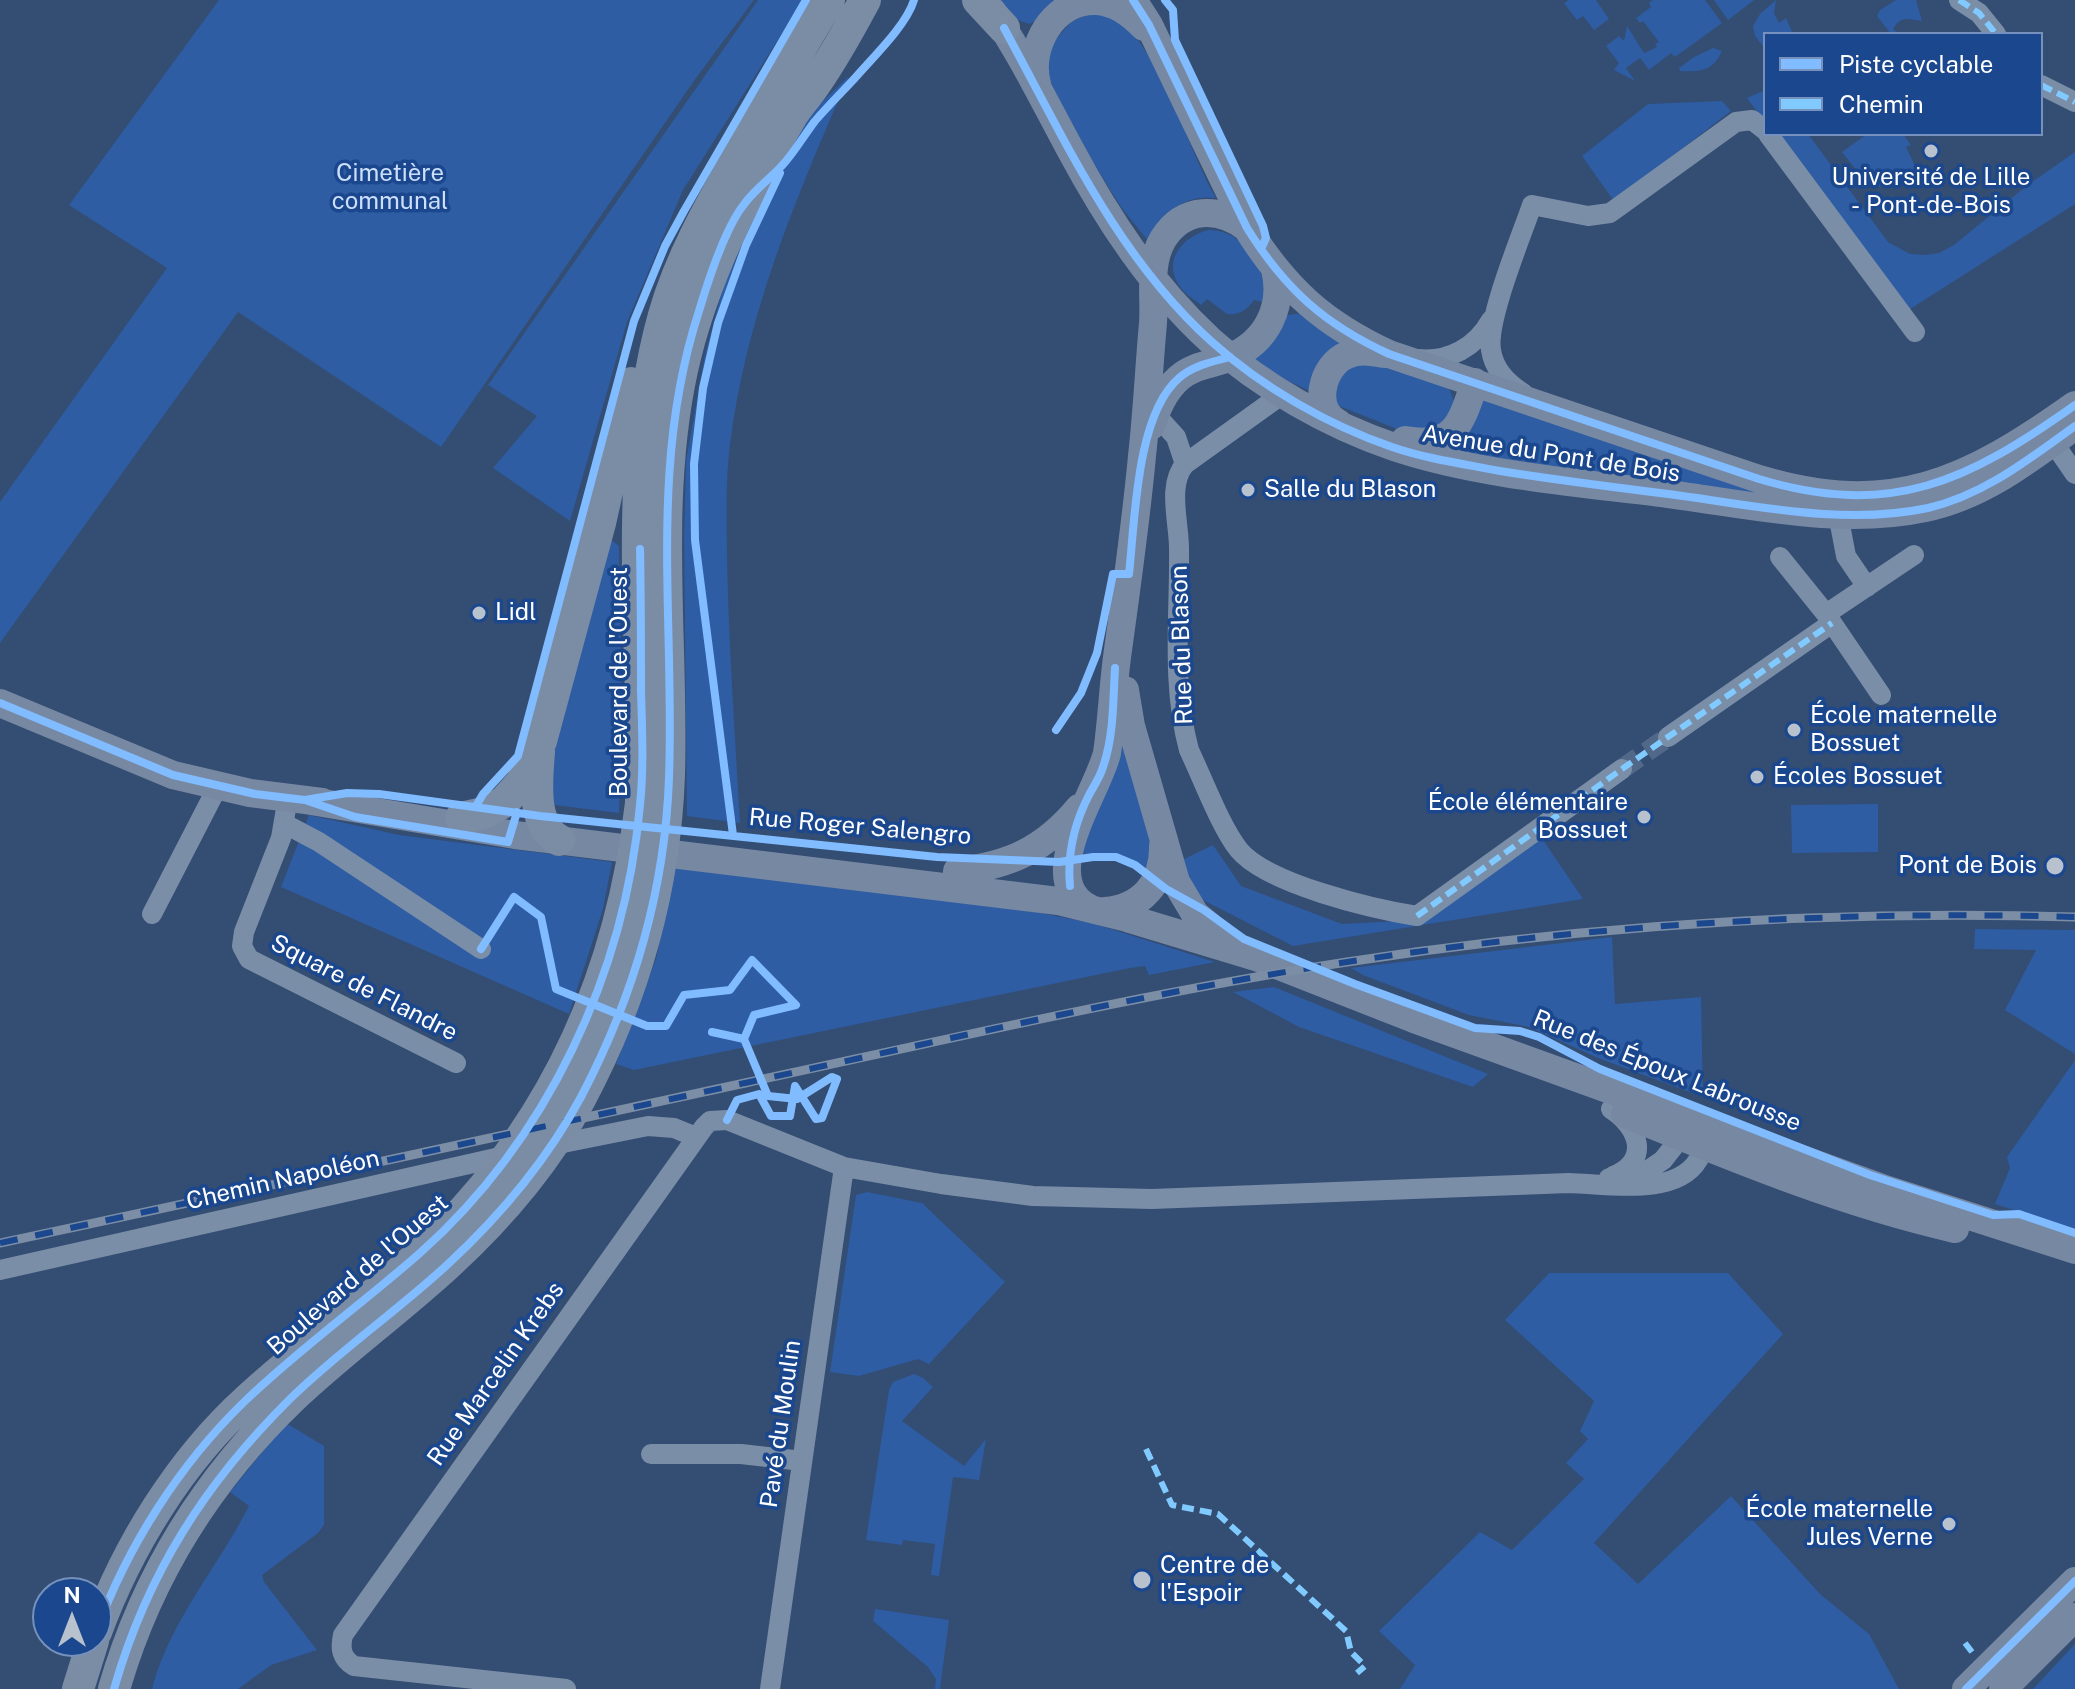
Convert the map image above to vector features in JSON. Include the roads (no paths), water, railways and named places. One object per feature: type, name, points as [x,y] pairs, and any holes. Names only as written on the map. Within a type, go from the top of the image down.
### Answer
[{"type":"main road","name":"Boulevard de l'Ouest","points":[[112,1599],[143,1534],[173,1487],[211,1438],[244,1402],[421,1252],[467,1206],[521,1139],[580,1033],[613,949],[636,841],[642,771],[640,507],[651,369],[665,312],[696,232],[829,0]]},
{"type":"main road","points":[[806,96],[812,66],[849,0]]},
{"type":"main road","name":"Boulevard de l'Ouest","points":[[114,1689],[130,1638],[161,1567],[193,1514],[236,1457],[293,1397],[444,1268],[490,1223],[561,1131],[609,1039],[647,929],[664,843],[670,743],[667,474],[682,371],[700,307],[727,238],[806,96],[865,0]]},
{"type":"main road","points":[[806,96],[885,0]]},
{"type":"main road","points":[[978,0],[1004,28]]},
{"type":"main road","name":"Avenue du Pont de Bois","points":[[985,0],[1004,28],[1108,216],[1154,280],[1191,322],[1230,357],[1284,393],[1334,421],[1392,447],[1456,463],[1567,482],[1838,514],[1892,514],[1946,503],[2000,479],[2057,432],[2075,405]]},
{"type":"main road","name":"Avenue du Pont de Bois","points":[[1133,0],[1247,228],[1275,269],[1321,315],[1351,335],[1389,354],[1780,486],[1830,494],[1869,495],[1906,490],[1964,474],[2057,432]]},
{"type":"main road","points":[[1039,92],[1034,68],[1041,36],[1057,15],[1080,3],[1099,1],[1118,7],[1136,19],[1157,43]]},
{"type":"main road","points":[[1247,228],[1234,219],[1208,212],[1177,224],[1162,241],[1155,262],[1154,280],[1210,324],[1234,332],[1252,327],[1264,316],[1271,301],[1275,269]]},
{"type":"main road","points":[[461,818],[484,813],[504,802],[521,783],[541,741],[597,536],[642,348],[671,273],[696,232]]},
{"type":"main road","name":"Rue du Blason","points":[[1143,454],[1155,414],[1165,394],[1180,377],[1200,365],[1230,357],[1261,335],[1272,319],[1278,290],[1275,269]]},
{"type":"main road","name":"Rue du Blason","points":[[1070,886],[1072,840],[1107,753],[1143,454],[1154,280]]},
{"type":"main road","name":"Avenue du Pont de Bois","points":[[1389,354],[1354,352],[1344,355],[1330,368],[1322,393],[1327,412],[1334,421],[1406,441],[1438,441],[1453,433],[1459,425],[1475,382]]},
{"type":"main road","name":"Rue du Blason","points":[[1122,625],[1128,716],[1176,882],[1184,900],[1201,920],[1243,950]]},
{"type":"main road","name":"Rue Roger Salengro","points":[[0,703],[173,775],[292,807],[612,841],[872,879]]},
{"type":"main road","points":[[541,741],[538,781],[540,816],[551,834]]},
{"type":"main road","name":"Rue du Blason","points":[[957,871],[995,865],[1037,848],[1059,830],[1089,795]]},
{"type":"main road","name":"Rue Roger Salengro","points":[[292,807],[461,818],[551,834]]},
{"type":"main road","name":"Rue du Blason","points":[[1136,903],[1149,891],[1159,875],[1163,856],[1162,837]]},
{"type":"main road","name":"Rue Roger Salengro","points":[[683,850],[957,871]]},
{"type":"main road","name":"Rue des Époux Labrousse","points":[[957,871],[1070,886],[1136,903],[1337,989],[1890,1214],[1974,1233],[2075,1264]]},
{"type":"main road","name":"Rue des Époux Labrousse","points":[[872,879],[1058,901],[1243,950]]},
{"type":"main road","points":[[1070,886],[1077,901],[1095,910],[1136,903]]},
{"type":"main road","name":"Rue des Époux Labrousse","points":[[1414,1019],[1523,1072],[1611,1109],[1891,1191],[2075,1250]]},
{"type":"main road","points":[[1966,1689],[2075,1581]]},
{"type":"main road","points":[[2003,1689],[2075,1617]]},
{"type":"main road","points":[[78,1689],[88,1657]]},
{"type":"street","points":[[1959,0],[1979,13],[1995,32]]},
{"type":"street","points":[[1973,0],[1996,32]]},
{"type":"street","points":[[1985,0],[1986,12],[1996,32]]},
{"type":"street","points":[[2043,86],[2075,102]]},
{"type":"street","points":[[1475,382],[1532,205],[1588,216],[1610,213],[1736,122],[1752,120],[1763,129]]},
{"type":"street","points":[[1769,136],[1915,332]]},
{"type":"street","points":[[1389,354],[1437,359],[1455,354],[1480,336],[1496,310]]},
{"type":"street","name":"Avenue du Pont de Bois","points":[[1490,332],[1491,354],[1504,378],[1524,394],[1612,429]]},
{"type":"street","points":[[1155,414],[1176,437],[1185,464],[1284,393]]},
{"type":"street","points":[[2057,432],[2075,474]]},
{"type":"street","name":"Rue du Blason","points":[[1185,464],[1178,475],[1176,494],[1179,550],[1177,650],[1183,720],[1189,750],[1232,841],[1245,857],[1272,873],[1356,905],[1417,916],[1622,769]]},
{"type":"street","points":[[1838,514],[1846,556],[1867,587]]},
{"type":"street","points":[[1668,737],[1914,555]]},
{"type":"street","points":[[1780,557],[1829,619],[1881,695]]},
{"type":"street","points":[[152,914],[218,786]]},
{"type":"street","points":[[292,807],[319,842],[481,949]]},
{"type":"street","name":"Square de Flandre","points":[[292,807],[244,932],[242,946],[249,959],[456,1063]]},
{"type":"street","name":"Rue des Époux Labrousse","points":[[1609,1178],[1625,1169],[1637,1147],[1631,1124],[1611,1109]]},
{"type":"street","points":[[696,1137],[710,1121],[727,1120],[844,1167],[989,1191],[1095,1199],[1670,1182],[1679,1180],[1691,1171],[1697,1136]]},
{"type":"street","name":"Chemin Napoléon","points":[[0,1270],[577,1139],[648,1126],[674,1128],[696,1137]]},
{"type":"street","points":[[1569,1183],[1647,1171],[1697,1136]]},
{"type":"street","name":"Rue Marcelin Krebs","points":[[566,1689],[354,1666],[344,1657],[341,1643],[348,1627],[696,1137]]},
{"type":"street","name":"Pavé du Moulin","points":[[770,1689],[844,1167]]},
{"type":"street","points":[[651,1454],[741,1454],[802,1461]]},
{"type":"tunnel","points":[[1622,769],[1668,737]]},
{"type":"railway","points":[[0,1243],[1045,1018],[1347,962],[1528,938],[1710,923],[1892,916],[2075,917]]},
{"type":"place","name":"Université de Lille - Pont-de-Bois","points":[[1931,151]]},
{"type":"place","name":"Salle du Blason","points":[[1248,490]]},
{"type":"place","name":"Lidl","points":[[479,613]]},
{"type":"place","name":"École maternelle Bossuet","points":[[1794,730]]},
{"type":"place","name":"Écoles Bossuet","points":[[1757,777]]},
{"type":"place","name":"École élémentaire Bossuet","points":[[1644,817]]},
{"type":"place","name":"Pont de Bois","points":[[2055,866]]},
{"type":"place","name":"École maternelle Jules Verne","points":[[1949,1524]]},
{"type":"place","name":"Centre de l'Espoir","points":[[1142,1580]]},
{"type":"park label","name":"Cimetière communal","points":[[390,188]]}]
